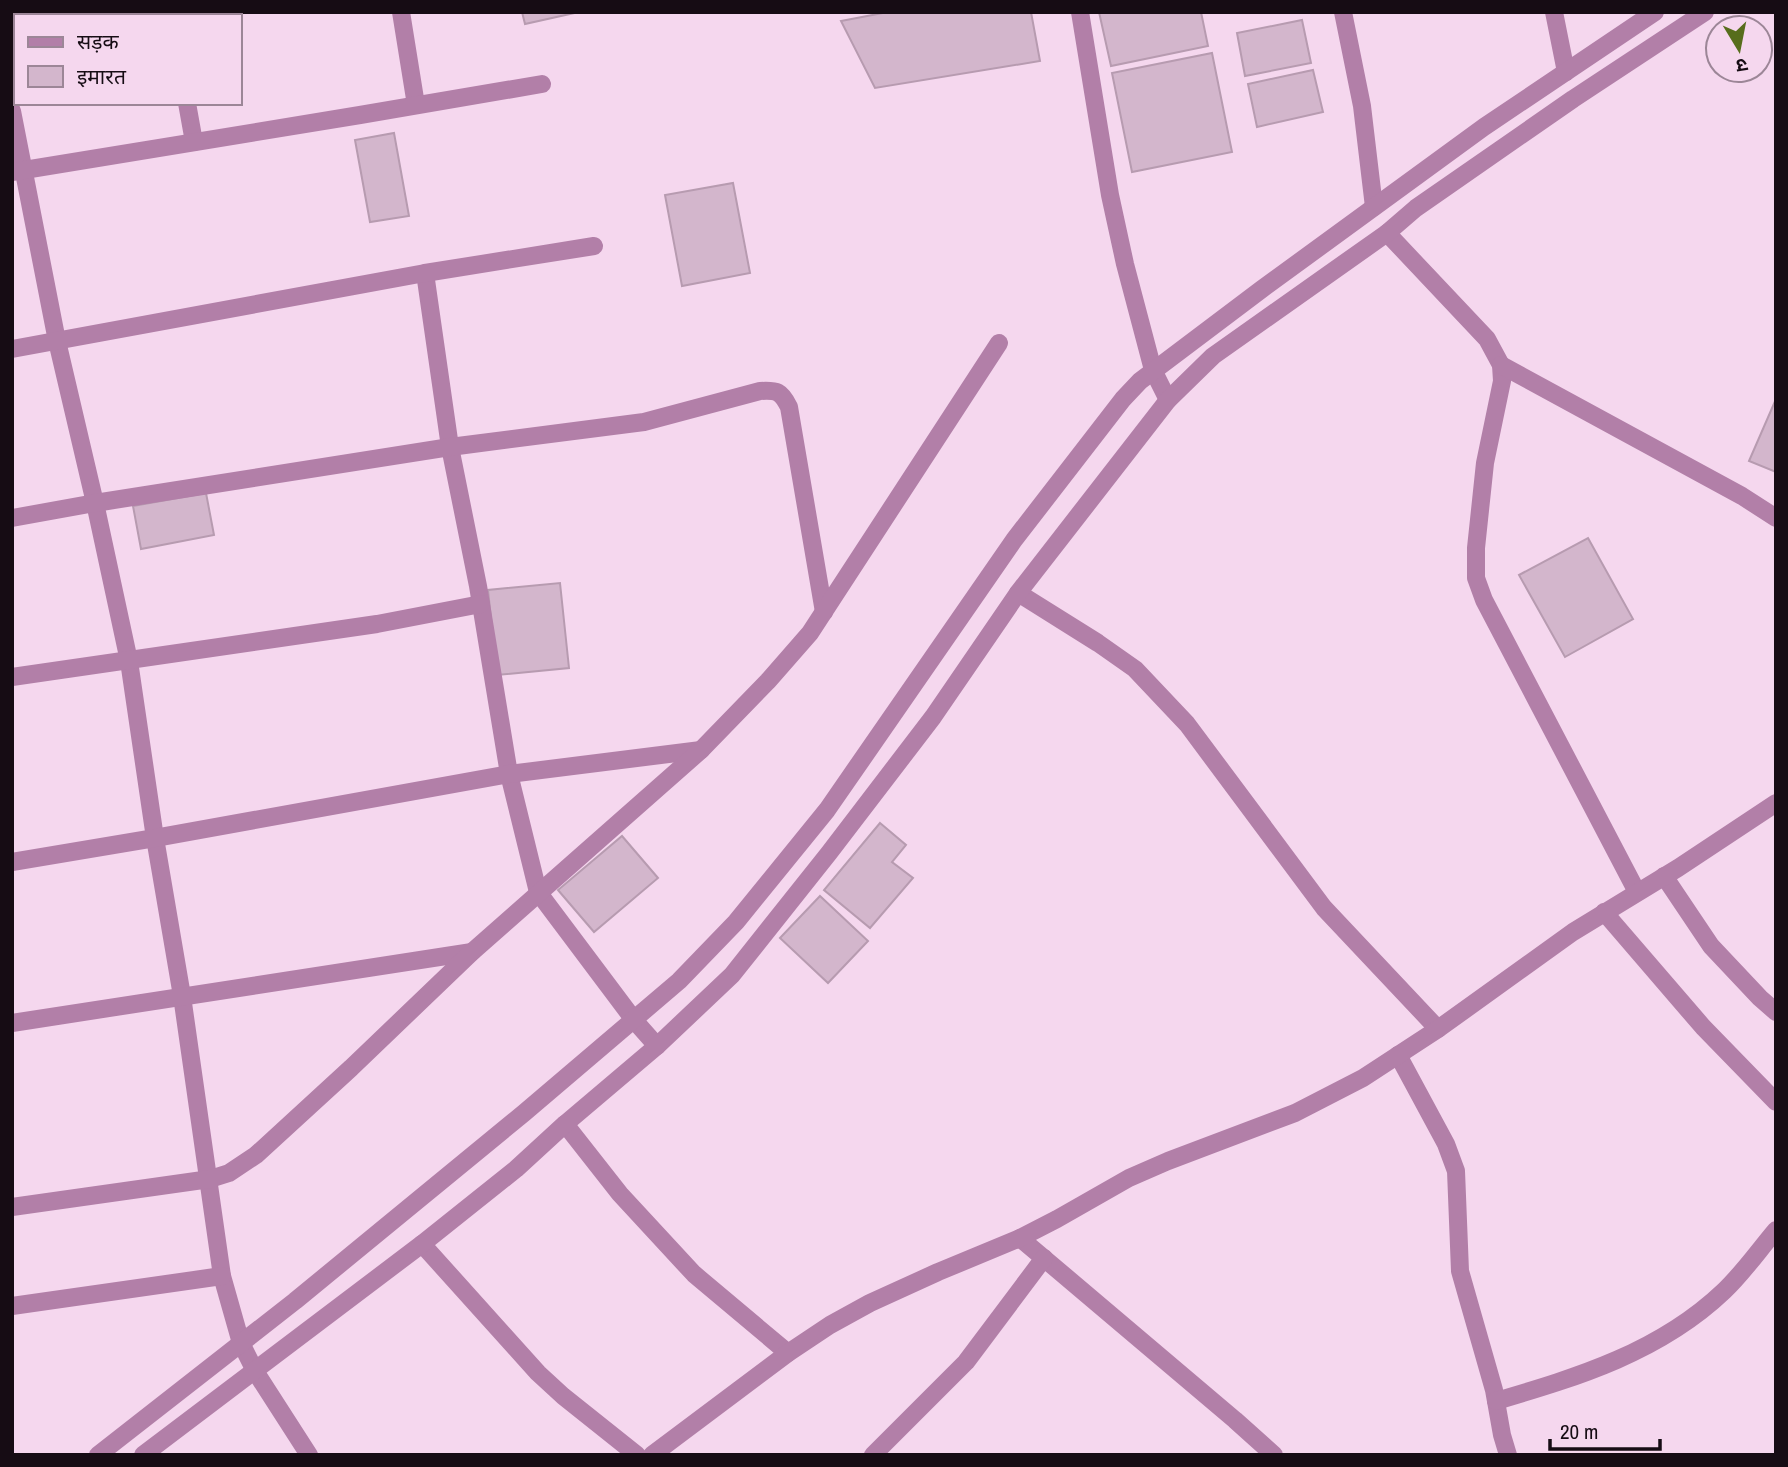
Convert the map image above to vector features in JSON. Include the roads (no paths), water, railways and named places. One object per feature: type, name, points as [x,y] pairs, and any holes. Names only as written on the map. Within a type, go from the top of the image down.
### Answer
[{"type":"street","points":[[401,12],[416,105]]},
{"type":"street","points":[[1080,12],[1110,195],[1125,264],[1153,370],[1168,400]]},
{"type":"street","points":[[1343,12],[1362,106],[1374,207]]},
{"type":"street","points":[[1555,12],[1566,72]]},
{"type":"street","points":[[98,1455],[472,1156],[679,981],[736,922],[827,810],[1014,540],[1123,399],[1153,370],[1484,127],[1655,12]]},
{"type":"street","points":[[143,1455],[422,1244],[516,1169],[657,1046],[732,975],[933,718],[1018,593],[1168,400],[1213,356],[1387,233],[1416,208],[1471,169],[1705,12]]},
{"type":"street","points":[[18,171],[542,84]]},
{"type":"street","points":[[187,105],[194,142]]},
{"type":"street","points":[[12,111],[18,171],[129,661],[210,1180],[222,1276],[241,1343],[309,1455]]},
{"type":"street","points":[[1387,233],[1488,339],[1502,365],[1502,381],[1485,463],[1476,548],[1476,578],[1484,600],[1637,892]]},
{"type":"street","points":[[12,349],[425,273],[594,246]]},
{"type":"street","points":[[425,273],[450,447],[481,604],[509,774],[538,892],[634,1020],[657,1046]]},
{"type":"street","points":[[12,1207],[210,1180],[229,1173],[256,1155],[472,952],[701,750],[768,681],[810,633],[999,343]]},
{"type":"street","points":[[1502,365],[1742,496],[1776,518]]},
{"type":"street","points":[[12,518],[450,447],[645,422],[760,391],[774,390],[784,396],[789,407],[824,612]]},
{"type":"street","points":[[1018,593],[1135,669],[1187,724],[1324,908],[1438,1029]]},
{"type":"street","points":[[12,677],[377,624],[481,604]]},
{"type":"street","points":[[12,862],[509,774],[701,750]]},
{"type":"street","points":[[652,1455],[788,1353],[870,1303],[1020,1238],[1129,1178],[1295,1113],[1363,1078],[1438,1029],[1573,932],[1776,803]]},
{"type":"street","points":[[1664,876],[1711,946],[1776,1012]]},
{"type":"street","points":[[1604,912],[1703,1027],[1776,1102]]},
{"type":"street","points":[[12,1023],[472,952]]},
{"type":"street","points":[[1398,1055],[1446,1144],[1456,1171],[1460,1271],[1494,1390],[1508,1455]]},
{"type":"street","points":[[565,1124],[620,1194],[694,1274],[788,1353]]},
{"type":"street","points":[[1496,1401],[1560,1382],[1649,1346],[1695,1316],[1727,1289],[1776,1230]]},
{"type":"street","points":[[1020,1238],[1274,1455]]},
{"type":"street","points":[[422,1244],[538,1373],[637,1455]]},
{"type":"street","points":[[873,1455],[966,1362],[1044,1258]]},
{"type":"street","points":[[12,1306],[222,1276]]}]
